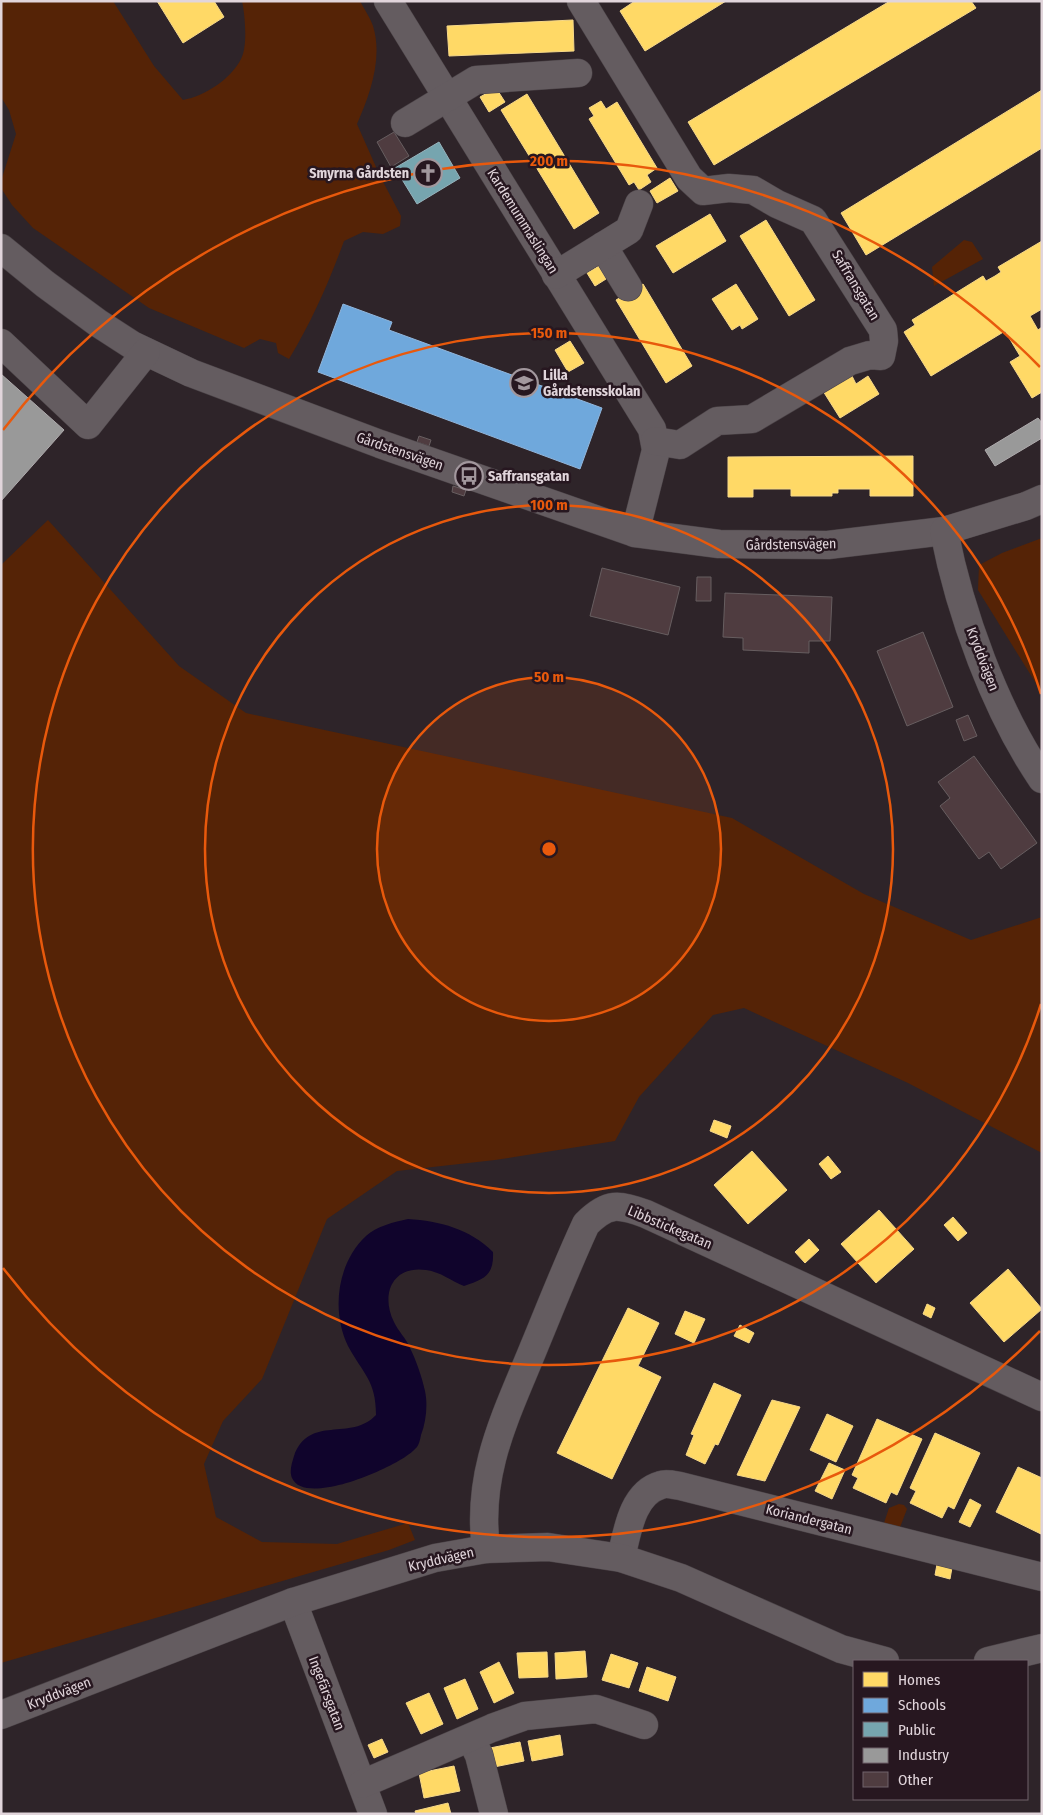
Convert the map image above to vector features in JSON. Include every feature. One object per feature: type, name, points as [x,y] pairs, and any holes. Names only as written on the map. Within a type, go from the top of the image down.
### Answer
[{"type":"street","name":"Kardemummaslingan","points":[[388,1],[652,429],[656,441]]},
{"type":"street","name":"Saffransgatan","points":[[580,1],[689,178],[703,191],[753,190],[777,204],[813,220],[883,330],[884,341],[881,356],[870,355],[850,361],[752,419],[717,421],[680,445],[656,441]]},
{"type":"street","points":[[405,123],[476,80],[578,73]]},
{"type":"street","points":[[556,275],[629,230],[639,204]]},
{"type":"street","points":[[603,246],[628,287]]},
{"type":"street","name":"Gårdstensvägen","points":[[1,248],[45,284],[98,323],[146,352],[191,373],[254,398],[544,503],[635,533],[719,544],[828,545],[944,531],[1026,506],[1042,499]]},
{"type":"street","points":[[1,343],[88,425],[146,352]]},
{"type":"street","points":[[635,533],[656,450],[656,441]]},
{"type":"street","name":"Kryddvägen","points":[[944,531],[950,560],[965,609],[993,688],[1021,748],[1042,779]]},
{"type":"street","name":"Libbstickegatan","points":[[486,1548],[484,1497],[493,1447],[586,1224],[606,1208],[617,1206],[646,1214],[1042,1397]]},
{"type":"street","name":"Koriandergatan","points":[[621,1558],[633,1515],[641,1499],[652,1488],[663,1484],[680,1486],[1042,1577]]},
{"type":"street","name":"Kryddvägen","points":[[1,1715],[293,1602],[435,1558],[486,1548],[548,1547],[621,1558],[681,1578],[841,1649],[881,1660]]},
{"type":"street","name":"Ingefärsgatan","points":[[293,1602],[373,1814]]},
{"type":"street","points":[[992,1660],[1042,1648]]},
{"type":"street","points":[[362,1784],[471,1739],[492,1728],[525,1716],[596,1710],[644,1725]]},
{"type":"street","points":[[471,1739],[479,1755],[494,1814]]},
{"type":"shaded area","points":[[1,1],[113,1],[154,66],[183,100],[200,95],[217,86],[237,66],[245,46],[245,22],[242,1],[360,1],[373,26],[377,51],[374,76],[357,124],[380,176],[401,216],[400,226],[383,234],[363,232],[344,241],[320,301],[289,359],[278,353],[276,343],[260,339],[244,348],[149,308],[33,228],[12,205],[1,188],[1,181],[16,134],[9,110],[1,97]]},
{"type":"shaded area","points":[[964,240],[972,242],[983,259],[934,286],[932,267]]},
{"type":"shaded area","points":[[48,520],[179,666],[246,713],[732,818],[864,894],[971,940],[1042,917],[1042,1153],[908,1083],[744,1008],[713,1015],[639,1097],[615,1141],[495,1160],[397,1171],[327,1219],[262,1379],[223,1421],[204,1464],[216,1517],[262,1542],[337,1544],[408,1523],[415,1540],[389,1550],[1,1663],[1,565]]},
{"type":"shaded area","points":[[1042,538],[1042,693],[978,590],[979,565],[1002,553]]},
{"type":"shaded area","points":[[408,1219],[443,1224],[475,1237],[493,1252],[490,1271],[478,1281],[464,1286],[426,1270],[405,1272],[398,1277],[392,1284],[389,1292],[390,1312],[414,1358],[426,1396],[425,1419],[418,1445],[406,1456],[391,1465],[353,1481],[315,1489],[300,1486],[292,1478],[291,1470],[294,1456],[301,1443],[310,1436],[320,1432],[355,1427],[366,1423],[376,1415],[374,1393],[371,1385],[348,1346],[343,1332],[340,1318],[340,1288],[343,1273],[349,1260],[356,1247],[366,1236],[380,1227]]},
{"type":"shaded area","points":[[899,1504],[904,1505],[907,1509],[899,1530],[883,1526],[889,1508]]},
{"type":"building: Homes","points":[[157,1],[214,1],[224,17],[183,43]]},
{"type":"building: Homes","points":[[635,1],[726,1],[645,51],[620,11]]},
{"type":"building: Homes","points":[[890,1],[971,1],[976,8],[714,165],[688,122]]},
{"type":"building: Homes","points":[[573,20],[574,51],[449,56],[447,26]]},
{"type":"building: Homes","points":[[496,88],[505,102],[489,112],[480,97]]},
{"type":"building: Homes","points":[[1042,90],[1042,148],[866,255],[841,213]]},
{"type":"building: Homes","points":[[527,94],[599,213],[574,229],[501,110]]},
{"type":"building: Homes","points":[[601,101],[606,109],[617,102],[657,168],[647,175],[651,182],[639,190],[634,182],[629,185],[589,119],[594,116],[589,108]]},
{"type":"building: Homes","points":[[670,178],[678,191],[657,203],[650,191]]},
{"type":"building: Homes","points":[[710,214],[726,241],[673,273],[656,246]]},
{"type":"building: Homes","points":[[766,220],[815,300],[789,316],[740,236]]},
{"type":"building: Homes","points":[[1042,241],[1042,309],[1030,316],[1038,330],[1042,327],[1042,392],[1032,398],[1010,362],[1020,356],[1005,331],[931,376],[904,332],[915,325],[912,320],[983,276],[986,281],[995,276],[1001,272],[998,267]]},
{"type":"building: Homes","points":[[599,266],[606,279],[595,286],[587,273]]},
{"type":"building: Homes","points":[[643,284],[692,366],[666,383],[616,300]]},
{"type":"building: Homes","points":[[736,284],[758,319],[742,329],[740,325],[732,330],[712,299]]},
{"type":"building: Homes","points":[[570,341],[584,363],[568,372],[555,350]]},
{"type":"building: Homes","points":[[851,374],[856,384],[868,376],[879,394],[840,418],[823,391]]},
{"type":"building: Homes","points":[[913,456],[913,496],[870,496],[870,489],[838,489],[838,493],[832,493],[832,496],[791,496],[791,489],[753,489],[753,497],[728,497],[728,457]]},
{"type":"building: Homes","points":[[714,1120],[731,1126],[727,1138],[710,1131]]},
{"type":"building: Homes","points":[[752,1151],[787,1190],[748,1224],[714,1185]]},
{"type":"building: Homes","points":[[828,1156],[841,1172],[831,1179],[819,1164]]},
{"type":"building: Homes","points":[[879,1210],[914,1249],[876,1283],[841,1244]]},
{"type":"building: Homes","points":[[953,1217],[967,1233],[958,1241],[944,1225]]},
{"type":"building: Homes","points":[[809,1239],[819,1250],[805,1263],[795,1252]]},
{"type":"building: Homes","points":[[1008,1269],[1042,1309],[1004,1342],[970,1303]]},
{"type":"building: Homes","points":[[927,1304],[935,1308],[931,1318],[923,1314]]},
{"type":"building: Homes","points":[[628,1308],[659,1323],[638,1366],[661,1377],[612,1479],[557,1453]]},
{"type":"building: Homes","points":[[685,1311],[705,1319],[694,1343],[675,1334]]},
{"type":"building: Homes","points":[[740,1325],[754,1333],[749,1343],[734,1336]]},
{"type":"building: Homes","points":[[714,1383],[741,1395],[718,1445],[715,1444],[705,1464],[686,1455],[694,1435],[691,1434]]},
{"type":"building: Homes","points":[[772,1400],[800,1407],[765,1481],[737,1475]]},
{"type":"building: Homes","points":[[827,1414],[853,1426],[836,1462],[810,1450]]},
{"type":"building: Homes","points":[[877,1419],[922,1439],[897,1495],[891,1492],[886,1503],[853,1488],[858,1478],[852,1475]]},
{"type":"building: Homes","points":[[935,1433],[980,1453],[954,1509],[948,1506],[942,1518],[910,1503],[916,1491],[910,1488]]},
{"type":"building: Homes","points":[[829,1463],[845,1470],[832,1499],[815,1491]]},
{"type":"building: Homes","points":[[1018,1467],[1042,1478],[1041,1534],[996,1512]]},
{"type":"building: Homes","points":[[970,1499],[981,1505],[970,1527],[959,1522]]},
{"type":"building: Homes","points":[[938,1559],[953,1562],[950,1579],[935,1575]]},
{"type":"building: Homes","points":[[585,1651],[587,1677],[556,1679],[555,1653]]},
{"type":"building: Homes","points":[[547,1652],[548,1677],[519,1678],[517,1653]]},
{"type":"building: Homes","points":[[611,1654],[638,1663],[629,1688],[602,1680]]},
{"type":"building: Homes","points":[[499,1662],[514,1693],[494,1703],[480,1672]]},
{"type":"building: Homes","points":[[647,1667],[676,1677],[668,1701],[639,1691]]},
{"type":"building: Homes","points":[[465,1679],[478,1709],[457,1719],[444,1688]]},
{"type":"building: Homes","points":[[429,1693],[443,1724],[421,1734],[406,1703]]},
{"type":"building: Homes","points":[[560,1735],[563,1755],[532,1761],[528,1741]]},
{"type":"building: Homes","points":[[382,1739],[388,1752],[374,1758],[368,1745]]},
{"type":"building: Homes","points":[[520,1742],[524,1761],[489,1768],[485,1749]]},
{"type":"building: Homes","points":[[454,1766],[460,1791],[424,1798],[419,1773]]},
{"type":"building: Homes","points":[[448,1803],[451,1814],[416,1814],[415,1811]]},
{"type":"building: Schools","points":[[343,304],[392,322],[389,330],[602,408],[580,469],[318,372]]},
{"type":"building: Public","name":"Smyrna Gårdsten","points":[[439,142],[460,178],[417,204],[395,168]]},
{"type":"building: Industry","points":[[1,374],[64,430],[1,501]]},
{"type":"building: Industry","points":[[1038,418],[1042,423],[1042,438],[995,466],[985,450]]},
{"type":"building: Other","points":[[394,132],[409,156],[391,167],[377,142]]},
{"type":"building: Other","points":[[419,436],[431,440],[429,446],[417,442]]},
{"type":"building: Other","points":[[453,486],[466,490],[464,496],[452,492]]},
{"type":"building: Other","points":[[602,568],[680,587],[668,635],[590,616]]},
{"type":"building: Other","points":[[697,577],[711,577],[711,601],[696,601]]},
{"type":"building: Other","points":[[725,593],[832,597],[830,641],[809,641],[809,653],[743,650],[743,638],[723,637]]},
{"type":"building: Other","points":[[923,632],[953,707],[907,726],[877,651]]},
{"type":"building: Other","points":[[968,715],[977,736],[964,741],[956,720]]},
{"type":"building: Other","points":[[974,756],[1037,843],[1001,869],[989,852],[979,859],[940,806],[950,798],[938,782]]},
{"type":"place","name":"Smyrna Gårdsten","points":[[428,173]]},
{"type":"place","name":"Lilla Gårdstensskolan","points":[[524,383]]},
{"type":"place","name":"Saffransgatan","points":[[469,476]]}]
